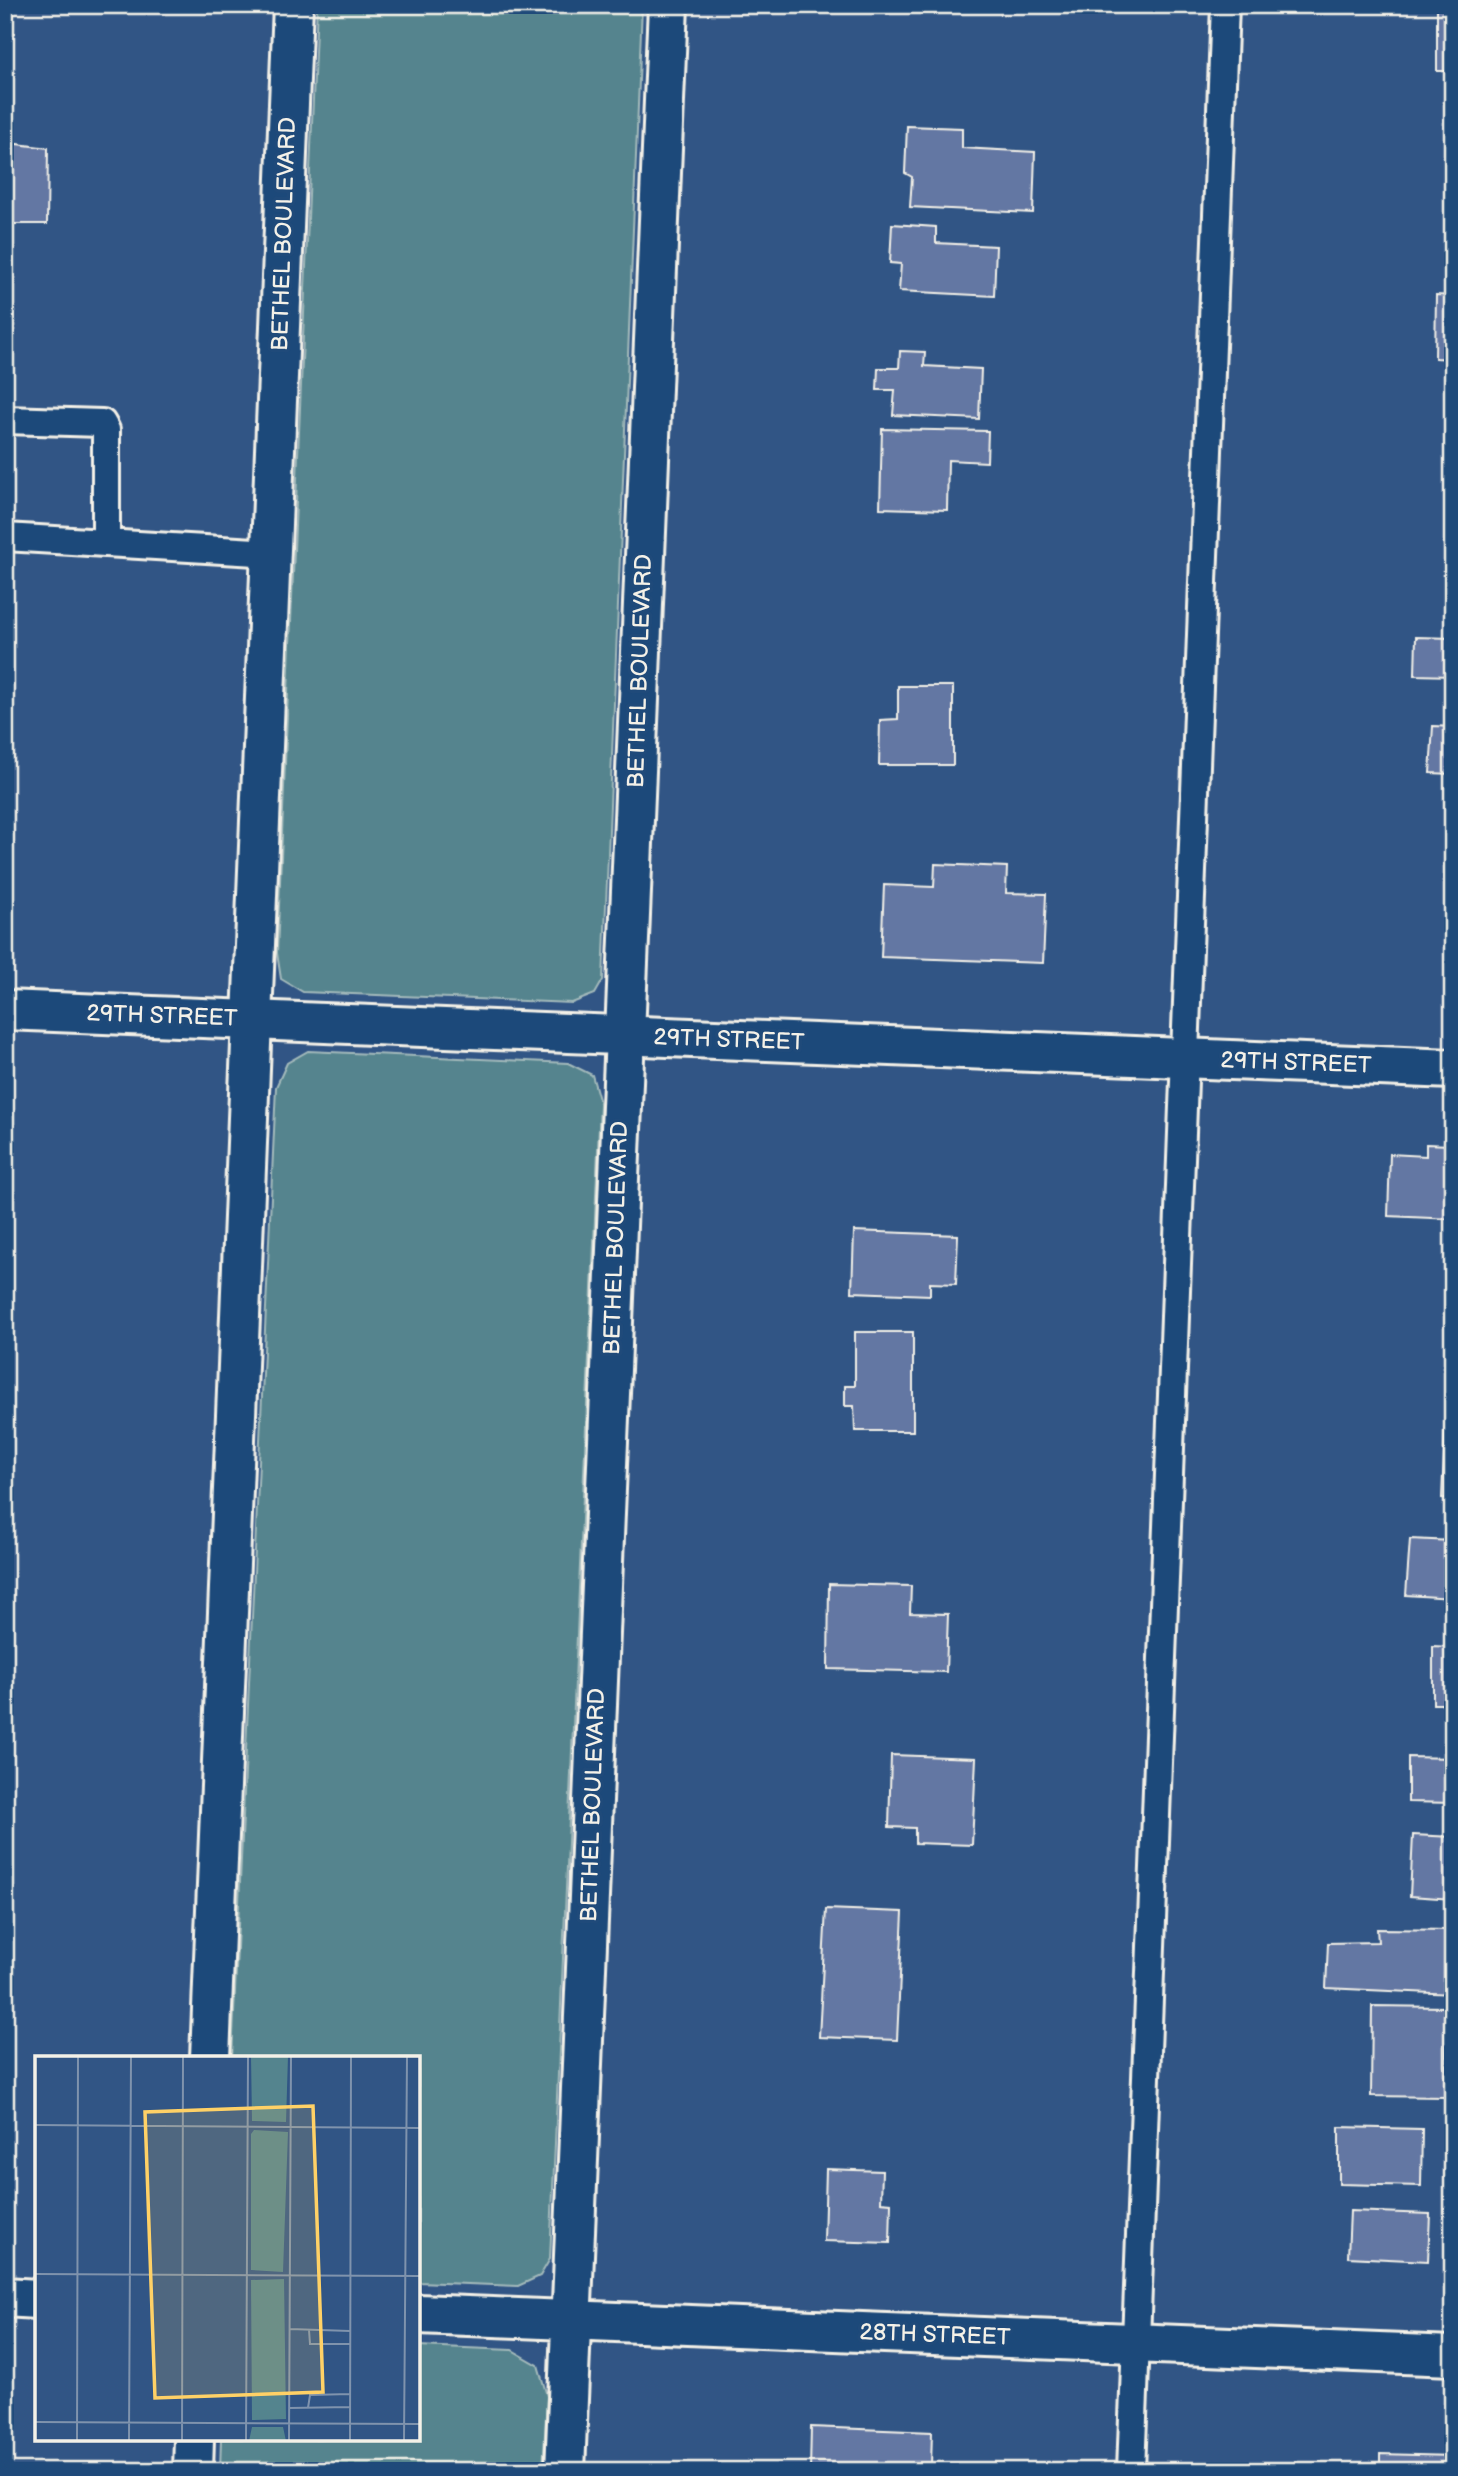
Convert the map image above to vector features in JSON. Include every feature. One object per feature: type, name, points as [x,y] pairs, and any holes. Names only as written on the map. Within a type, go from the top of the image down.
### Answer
[{"type":"street","name":"BETHEL BOULEVARD","points":[[209,2056],[293,5]]},
{"type":"street","name":"BETHEL BOULEVARD","points":[[565,2471],[668,5]]},
{"type":"street","name":"29TH STREET","points":[[5,1010],[1453,1069]]},
{"type":"street","points":[[5,2297],[35,2299]]},
{"type":"street","name":"28TH STREET","points":[[420,2314],[1453,2356]]},
{"type":"street","points":[[192,2471],[194,2441]]},
{"type":"lane","points":[[1131,2471],[1225,5]]},
{"type":"lane","points":[[5,420],[102,424],[106,430],[106,543]]},
{"type":"lane","points":[[5,537],[271,553]]},
{"type":"green space","points":[[317,5],[642,5],[603,980],[595,994],[572,1003],[303,992],[281,979],[277,953]]},
{"type":"green space","points":[[308,1051],[568,1063],[592,1075],[600,1103],[550,2259],[540,2276],[518,2286],[420,2282],[420,2056],[232,2056],[276,1087],[287,1063]]},
{"type":"green space","points":[[420,2346],[512,2350],[538,2365],[547,2396],[543,2471],[220,2471],[221,2441],[420,2441]]},
{"type":"building","points":[[1437,5],[1453,5],[1453,71],[1437,71]]},
{"type":"building","points":[[5,99],[10,99],[9,143],[48,148],[47,224],[5,224]]},
{"type":"building","points":[[907,126],[962,128],[962,148],[1035,152],[1033,213],[910,207],[912,177],[905,173]]},
{"type":"building","points":[[892,224],[936,227],[936,243],[996,246],[994,296],[899,291],[901,264],[890,263]]},
{"type":"building","points":[[1436,295],[1453,296],[1453,359],[1435,358]]},
{"type":"building","points":[[900,351],[925,352],[924,366],[981,369],[979,419],[893,415],[895,390],[877,390],[878,368],[899,368]]},
{"type":"building","points":[[882,429],[988,431],[987,462],[948,460],[947,510],[880,508]]},
{"type":"building","points":[[1446,499],[1453,499],[1453,558],[1445,558]]},
{"type":"building","points":[[1416,637],[1453,638],[1453,676],[1415,675]]},
{"type":"building","points":[[898,686],[953,686],[953,765],[879,765],[880,720],[898,719]]},
{"type":"building","points":[[1433,726],[1453,727],[1453,774],[1430,773]]},
{"type":"building","points":[[1446,830],[1453,830],[1453,879],[1445,878]]},
{"type":"building","points":[[935,864],[1007,867],[1006,893],[1046,894],[1043,963],[881,957],[884,885],[934,887]]},
{"type":"building","points":[[1426,1144],[1450,1145],[1450,1156],[1453,1156],[1453,1219],[1388,1216],[1390,1154],[1426,1156]]},
{"type":"building","points":[[854,1231],[958,1235],[956,1284],[930,1283],[930,1295],[852,1292]]},
{"type":"building","points":[[1449,1293],[1453,1294],[1453,1364],[1446,1364]]},
{"type":"building","points":[[855,1332],[913,1332],[913,1431],[855,1431],[854,1406],[845,1406],[845,1386],[855,1386]]},
{"type":"building","points":[[1445,1429],[1453,1429],[1453,1499],[1442,1498]]},
{"type":"building","points":[[1410,1539],[1453,1541],[1453,1598],[1406,1595]]},
{"type":"building","points":[[829,1584],[911,1586],[910,1613],[948,1614],[946,1672],[828,1669]]},
{"type":"building","points":[[1452,1634],[1453,1704],[1433,1704],[1433,1646],[1452,1647]]},
{"type":"building","points":[[891,1755],[976,1758],[972,1845],[915,1843],[915,1828],[889,1827]]},
{"type":"building","points":[[1408,1757],[1453,1758],[1453,1803],[1408,1802]]},
{"type":"building","points":[[1413,1835],[1453,1837],[1453,1899],[1410,1896]]},
{"type":"building","points":[[826,1909],[903,1912],[897,2040],[819,2037]]},
{"type":"building","points":[[1377,1929],[1453,1930],[1453,1994],[1326,1988],[1328,1943],[1378,1942]]},
{"type":"building","points":[[1372,2006],[1447,2007],[1445,2097],[1371,2096]]},
{"type":"building","points":[[1339,2127],[1422,2129],[1421,2186],[1339,2184]]},
{"type":"building","points":[[826,2169],[882,2171],[881,2202],[891,2203],[890,2243],[824,2241]]},
{"type":"building","points":[[1350,2211],[1430,2214],[1428,2261],[1348,2257]]},
{"type":"building","points":[[811,2427],[932,2432],[931,2465],[887,2464],[887,2471],[810,2471]]},
{"type":"building","points":[[1380,2454],[1453,2456],[1453,2471],[1380,2471]]}]
